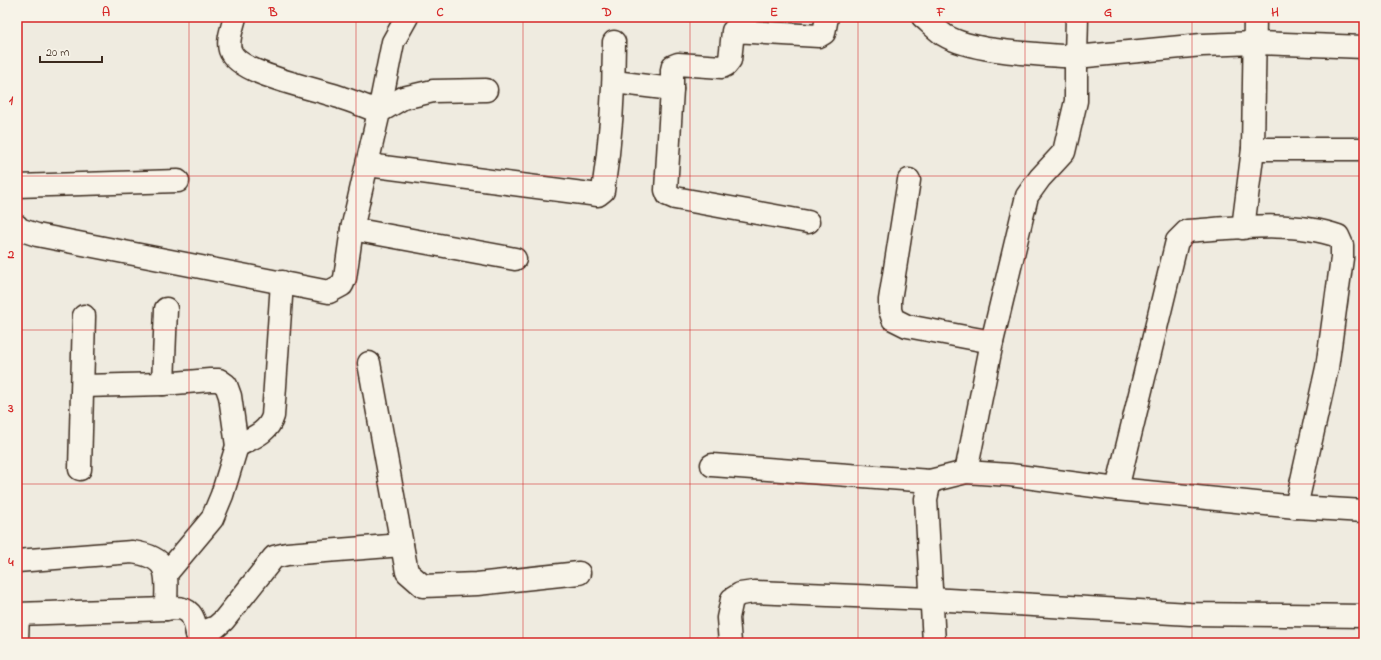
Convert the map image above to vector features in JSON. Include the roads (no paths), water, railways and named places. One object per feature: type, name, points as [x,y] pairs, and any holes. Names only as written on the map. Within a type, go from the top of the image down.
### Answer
[{"type":"street","points":[[235,17],[229,42],[230,50],[237,60],[248,67],[279,80],[342,97],[379,112]]},
{"type":"street","points":[[17,226],[19,229],[37,235],[329,292],[338,288],[345,278],[352,229],[368,165],[393,42],[407,17]]},
{"type":"street","points":[[808,222],[675,198],[668,195],[666,190],[672,70],[673,66],[678,64],[726,66],[730,60],[733,31],[819,36],[824,33],[828,17]]},
{"type":"street","points":[[923,17],[944,35],[964,44],[982,48],[1076,57],[1202,45],[1256,43],[1364,47]]},
{"type":"street","points":[[966,472],[992,342],[1027,196],[1040,178],[1064,152],[1076,102],[1077,17]]},
{"type":"street","points":[[1243,228],[1253,149],[1256,43],[1255,17]]},
{"type":"street","points":[[368,165],[598,195],[604,191],[611,137],[614,82],[614,42]]},
{"type":"street","points":[[614,82],[672,89]]},
{"type":"street","points":[[379,112],[403,98],[433,91],[486,90]]},
{"type":"street","points":[[1253,149],[1364,149]]},
{"type":"street","points":[[909,180],[890,300],[890,310],[893,319],[907,326],[992,342]]},
{"type":"street","points":[[17,186],[178,181]]},
{"type":"street","points":[[1117,489],[1177,241],[1187,231],[1293,227],[1338,236],[1342,245],[1342,258],[1327,368],[1315,428],[1296,507]]},
{"type":"street","points":[[352,229],[515,259]]},
{"type":"street","points":[[237,446],[270,425],[273,416],[282,282]]},
{"type":"street","points":[[163,384],[166,309]]},
{"type":"street","points":[[80,469],[84,316]]},
{"type":"street","points":[[369,363],[407,572],[423,586],[477,584],[579,573]]},
{"type":"street","points":[[83,386],[163,384],[210,380],[219,380],[226,384],[230,396],[237,446],[222,495],[212,519],[166,574]]},
{"type":"street","points":[[712,465],[930,481],[966,472],[1010,475],[1117,489],[1296,507],[1364,511]]},
{"type":"street","points":[[930,481],[926,499],[934,643]]},
{"type":"street","points":[[17,640],[17,614],[166,609],[179,607],[185,609],[191,614],[198,638],[216,627],[224,620],[274,557],[287,554],[402,545]]},
{"type":"street","points":[[17,562],[132,552],[144,553],[156,558],[163,565],[166,574],[166,609]]},
{"type":"street","points":[[730,643],[728,618],[732,599],[740,594],[754,592],[931,599],[1190,614],[1364,616]]}]
